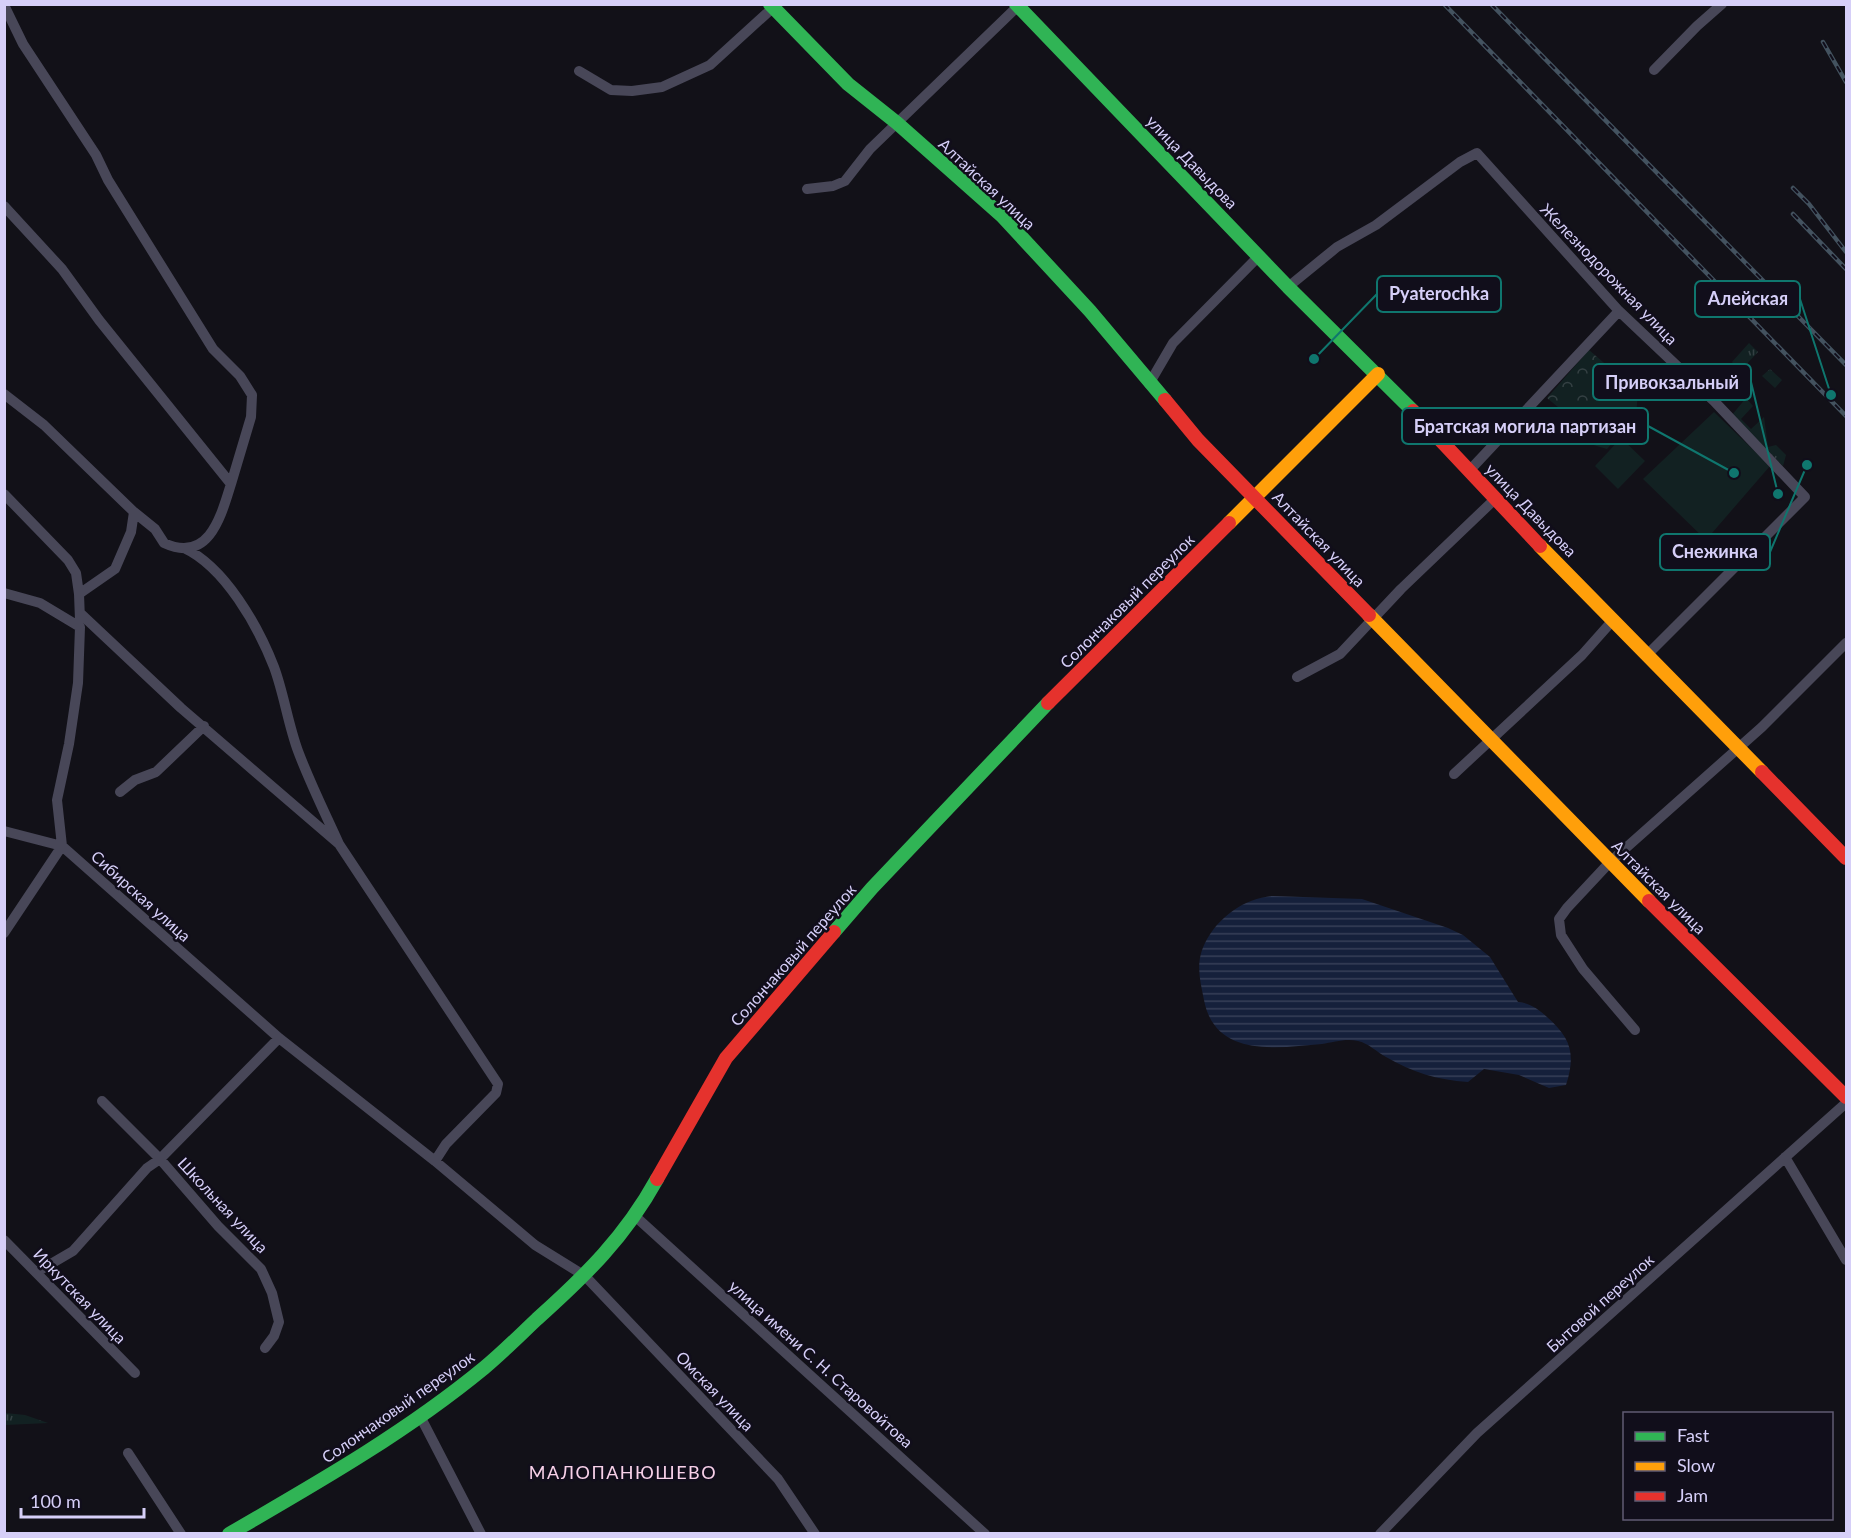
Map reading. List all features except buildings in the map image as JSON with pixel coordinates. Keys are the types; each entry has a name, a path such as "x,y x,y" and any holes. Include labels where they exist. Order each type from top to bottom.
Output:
{"street":[{"path":"1654,70 1722,4"},
{"path":"4,5 23,44 96,155 108,180 213,349 240,376 252,394 251,417 218,526 208,539 184,548"},
{"path":"807,189 833,186 845,181 870,149 1018,5"},
{"name":"улица Давыдова","path":"1018,5 1288,287 1378,374 1496,499 1846,858"},
{"path":"579,71 611,90 662,87 710,65 774,6"},
{"name":"Алтайская улица","path":"774,6 848,84 897,123 1002,216 1090,311 1198,440 1610,862 1846,1097"},
{"name":"Железнодорожная улица","path":"1288,287 1337,248 1376,225 1460,162 1477,153 1618,311 1714,401 1805,496 1648,654"},
{"path":"4,206 62,269 112,338 231,484"},
{"path":"1149,384 1173,343 1259,256"},
{"path":"1469,471 1618,311"},
{"name":"Солончаковый переулок","path":"229,1533 338,1471 420,1416 484,1368 585,1276 636,1217 726,1058 872,888 1048,703 1378,374"},
{"path":"4,394 45,425 134,512 155,529 164,543 199,555 225,581 260,637 274,669 298,752 339,844 498,1084 496,1093 446,1144 435,1161"},
{"path":"4,494 68,560 76,573 81,614 78,683 69,744 57,801 62,846 4,933"},
{"path":"1297,677 1340,654 1401,589 1496,499"},
{"path":"79,594 116,569 131,532 134,512"},
{"path":"4,593 40,603 80,627"},
{"path":"81,614 339,844"},
{"path":"1454,774 1582,655 1614,619"},
{"path":"1635,1030 1583,969 1561,935 1559,920 1566,908 1610,862 1738,748 1846,643"},
{"path":"120,792 135,780 156,772 204,726"},
{"path":"4,831 62,846"},
{"name":"Сибирская улица","path":"62,846 279,1038 435,1161 535,1245 585,1276"},
{"path":"37,1272 73,1251 147,1168 160,1159 279,1038"},
{"name":"Школьная улица","path":"102,1101 160,1159 218,1226 261,1269 272,1293 279,1322 266,1348"},
{"name":"Бытовой переулок","path":"1380,1533 1477,1434 1846,1103"},
{"path":"1785,1157 1846,1260"},
{"name":"улица имени С. Н. Старовойтова","path":"636,1217 985,1533"},
{"name":"Иркутская улица","path":"4,1240 135,1373"},
{"name":"Омская улица","path":"585,1276 778,1479 815,1533"},
{"path":"420,1416 481,1533"},
{"path":"128,1453 181,1533"}],"green space":[{"path":"1749,343 1758,352 1740,371 1732,362"},
{"path":"1589,350 1638,392 1636,415 1607,449 1585,442 1566,430 1556,417 1558,407 1547,398"},
{"path":"1770,369 1782,380 1775,388 1762,376"},
{"path":"1746,398 1753,406 1741,419 1751,429 1764,417 1768,447 1776,445 1786,455 1783,466 1732,415"},
{"path":"1714,412 1770,466 1706,540 1643,479"},
{"path":"1621,438 1645,461 1618,489 1595,466"},
{"path":"5,1413 25,1415 48,1423 5,1425"}],"water":[{"path":"1273,896 1362,899 1463,935 1490,957 1518,1002 1537,1009 1562,1032 1571,1055 1566,1085 1549,1088 1519,1075 1484,1069 1468,1082 1446,1079 1405,1067 1354,1040 1304,1046 1268,1047 1234,1040 1221,1032 1210,1019 1204,1000 1199,972 1202,950 1217,925 1233,910 1252,901"}],"railway":[{"path":"1444,4 1846,416"},
{"path":"1491,4 1846,365"},
{"path":"1823,42 1846,82"},
{"path":"1793,188 1809,204 1846,252"},
{"path":"1793,214 1846,269"}],"traffic: fast":[{"path":"770,4 848,84 897,123 1002,216 1090,311 1165,400"},
{"path":"1016,4 1288,287 1413,411"},
{"path":"834,932 872,888 1048,703"},
{"path":"229,1534 392,1436 484,1368 572,1287 603,1254 632,1219 657,1179"}],"traffic: slow":[{"path":"1229,523 1378,374"},
{"path":"1540,546 1762,772"},
{"path":"1369,615 1649,901"}],"traffic: jam":[{"path":"1165,400 1198,440 1369,615"},
{"path":"1413,411 1540,546"},
{"path":"1048,703 1229,523"},
{"path":"1762,772 1846,858"},
{"path":"1649,901 1846,1097"},
{"path":"657,1179 726,1058 834,932"}],"place":[{"name":"Pyaterochka","path":"1314,359"},
{"name":"Алейская","path":"1831,395"},
{"name":"Снежинка","path":"1807,465"},
{"name":"Братская могила партизан","path":"1734,473"},
{"name":"Привокзальный","path":"1778,494"}],"district":[{"name":"МАЛОПАНЮШЕВО","path":"623,1473"}]}
